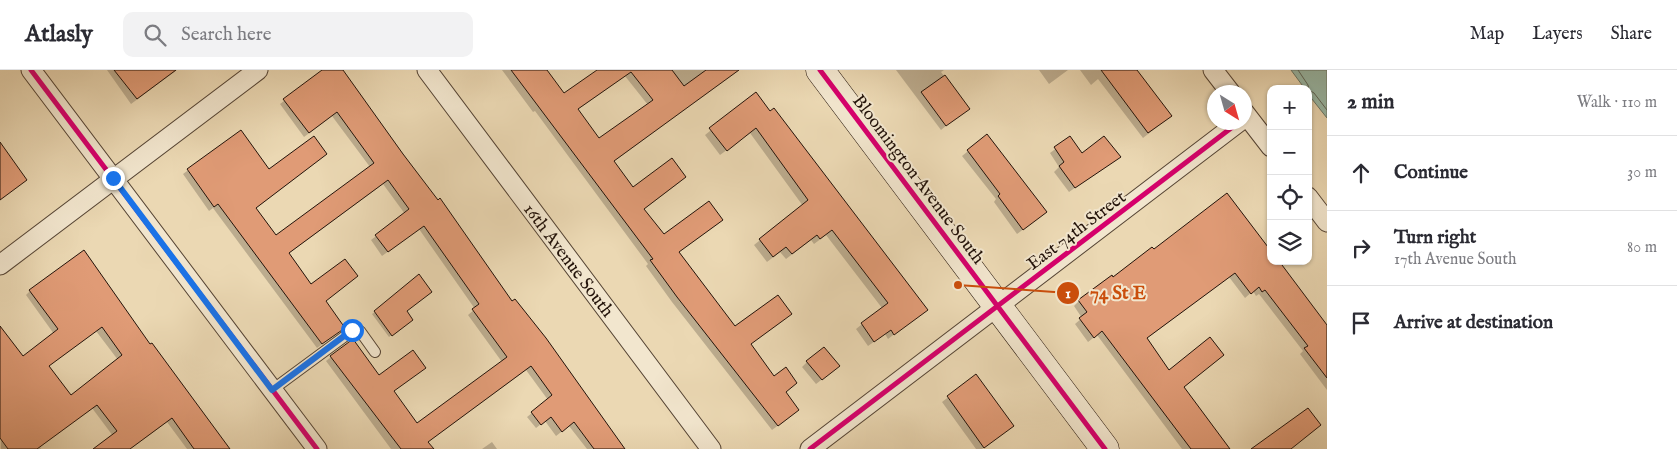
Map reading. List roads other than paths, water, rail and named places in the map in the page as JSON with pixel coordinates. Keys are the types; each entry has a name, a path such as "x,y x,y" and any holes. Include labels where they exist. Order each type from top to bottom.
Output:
{"street":[{"path":"32,70 317,449"},
{"path":"0,265 258,70"},
{"name":"16th Avenue South","path":"427,70 711,449"},
{"name":"Bloomington Avenue South","path":"820,70 1105,449"},
{"path":"1213,70 1225,85"},
{"path":"1252,126 1267,143"},
{"name":"East 74th Street","path":"810,449 1227,130"},
{"path":"1312,202 1327,222"}],"lane":[{"path":"272,390 352,330 360,331 375,352"}],"water":[{"path":"1291,70 1327,70 1327,118 1312,99 1312,85 1302,85"}],"place":[{"name":"74 St E","path":"958,285"}]}
